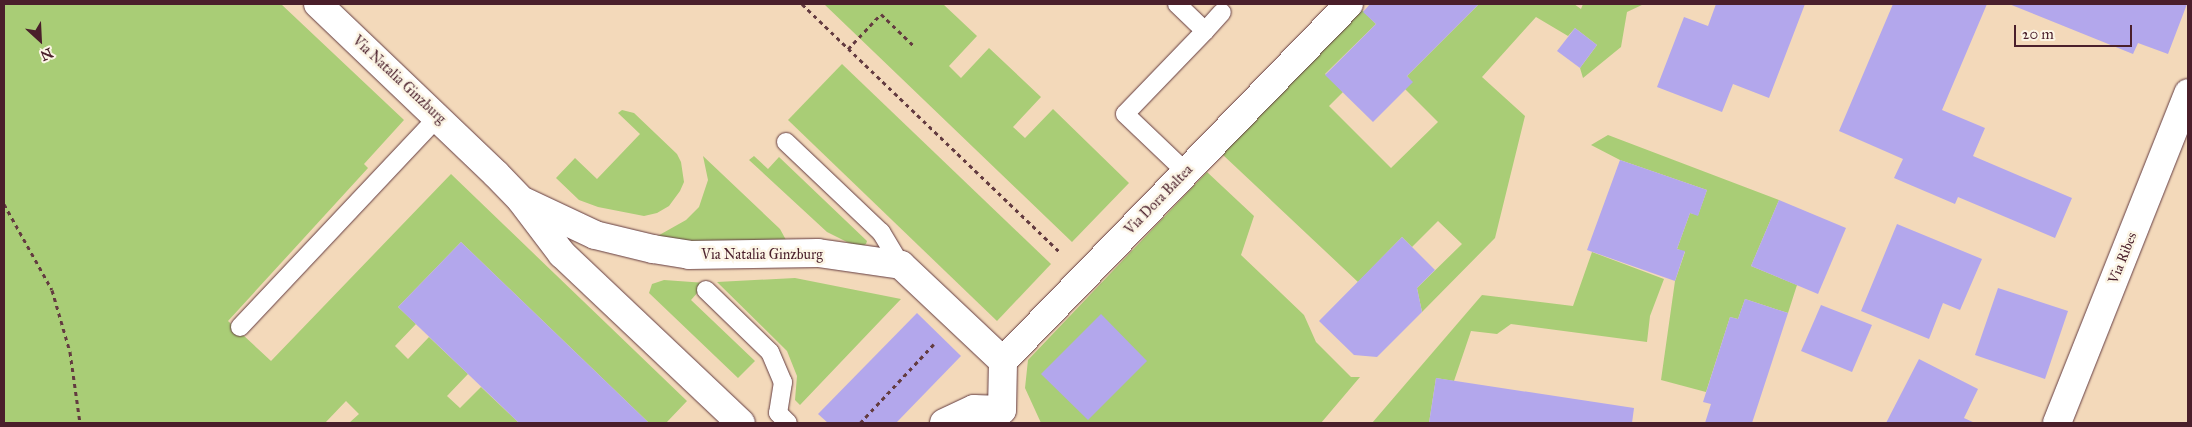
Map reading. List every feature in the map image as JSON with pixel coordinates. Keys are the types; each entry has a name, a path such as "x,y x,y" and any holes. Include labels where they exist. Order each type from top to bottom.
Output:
{"street":[{"name":"Via Natalia Ginzburg","path":"318,4 438,117 521,200 562,254 741,423"},
{"name":"Via Dora Baltea","path":"1004,362 1349,4"},
{"name":"Via Ribes","path":"2057,423 2188,92"},
{"name":"Via Natalia Ginzburg","path":"521,200 595,236 653,249 689,255 818,253 901,265"},
{"path":"901,265 1004,362 1007,417 974,409 944,423"}],"lane":[{"path":"1177,4 1205,31"},
{"path":"1186,172 1125,114 1222,12"},
{"path":"240,327 438,117"},
{"path":"786,142 881,232 901,265"},
{"path":"706,290 770,352 783,382 778,412 788,423"}],"path":[{"path":"802,4 1064,256 1058,262"},
{"path":"848,49 881,14 914,45"},
{"path":"4,204 52,290 70,352 80,423"},
{"path":"860,423 958,319"}],"green space":[{"path":"4,4 281,4 404,120 364,164 368,168 228,321 271,361 451,174 687,401 666,423 649,423 461,242 398,307 416,324 395,346 408,359 429,337 468,374 447,396 460,408 481,387 519,423 349,423 359,414 346,401 325,423 4,423"},
{"path":"824,4 943,4 977,36 949,66 961,78 989,48 1041,97 1013,127 1025,138 1053,109 1129,183 1072,242"},
{"path":"1479,4 1574,4 1581,9 1583,4 1644,4 1627,12 1621,47 1583,78 1580,68 1597,45 1575,28 1568,36 1536,17 1482,77 1525,116 1495,238 1422,312 1417,288 1462,244 1438,221 1412,247 1402,237 1358,282 1223,155 1231,136 1360,8 1376,24 1325,74 1343,92 1329,106 1391,168 1438,122 1405,89 1412,82 1407,76"},
{"path":"842,64 1051,264 997,321 788,120"},
{"path":"622,110 634,113 677,154 681,162 684,182 680,191 669,206 657,213 644,216 598,207 579,200 556,178 575,158 597,179 640,134 618,113"},
{"path":"1608,135 1779,200 1751,266 1797,285 1788,313 1745,299 1738,319 1730,317 1706,392 1661,380 1675,281 1685,252 1677,249 1690,213 1698,215 1707,190 1620,160 1591,145"},
{"path":"703,156 780,229 786,240 704,243 654,238 686,220 699,207 708,180"},
{"path":"754,156 768,169 779,157 867,241 866,244 859,248 827,232 749,160"},
{"path":"1207,172 1254,216 1241,255 1304,315 1316,342 1351,377 1360,377 1321,423 1041,423 1025,388 1028,360"},
{"path":"1592,252 1664,279 1650,316 1647,342 1511,324 1497,334 1471,331 1454,381 1436,378 1429,423 1372,423 1482,295 1573,306"},
{"path":"795,278 901,299 800,405 795,400 797,376 787,351 717,282"},
{"path":"664,280 706,283 691,300 755,361 738,378 649,293 652,284"}],"building":[{"path":"1370,4 1479,4 1407,76 1413,82 1373,122 1325,75 1376,24 1363,12"},
{"path":"1716,4 1805,4 1769,98 1733,84 1722,112 1657,87 1684,17 1708,26"},
{"path":"1893,4 1987,4 1942,110 1985,128 1973,156 2072,198 2055,238 1958,197 1955,204 1894,178 1903,159 1839,131"},
{"path":"2009,4 2187,4 2168,54 2138,43 2133,54"},
{"path":"1575,28 1597,45 1580,68 1557,51"},
{"path":"1620,160 1707,190 1698,216 1690,213 1677,249 1685,251 1675,281 1587,250"},
{"path":"1779,200 1846,228 1818,294 1751,266"},
{"path":"1897,224 1982,259 1960,310 1943,303 1929,339 1861,311"},
{"path":"1402,237 1435,270 1417,288 1422,312 1377,357 1354,355 1319,321"},
{"path":"461,242 649,423 519,423 398,307"},
{"path":"1998,288 2068,311 2045,379 1975,355"},
{"path":"1745,299 1788,313 1752,423 1705,423 1711,404 1703,402 1730,317 1738,319"},
{"path":"1821,305 1872,325 1852,372 1801,351"},
{"path":"917,313 961,356 896,423 828,423 818,414"},
{"path":"1101,314 1147,361 1088,420 1041,374"},
{"path":"1919,359 1978,389 1964,418 1975,423 1886,423"},
{"path":"1436,378 1634,408 1632,423 1429,423"}]}
